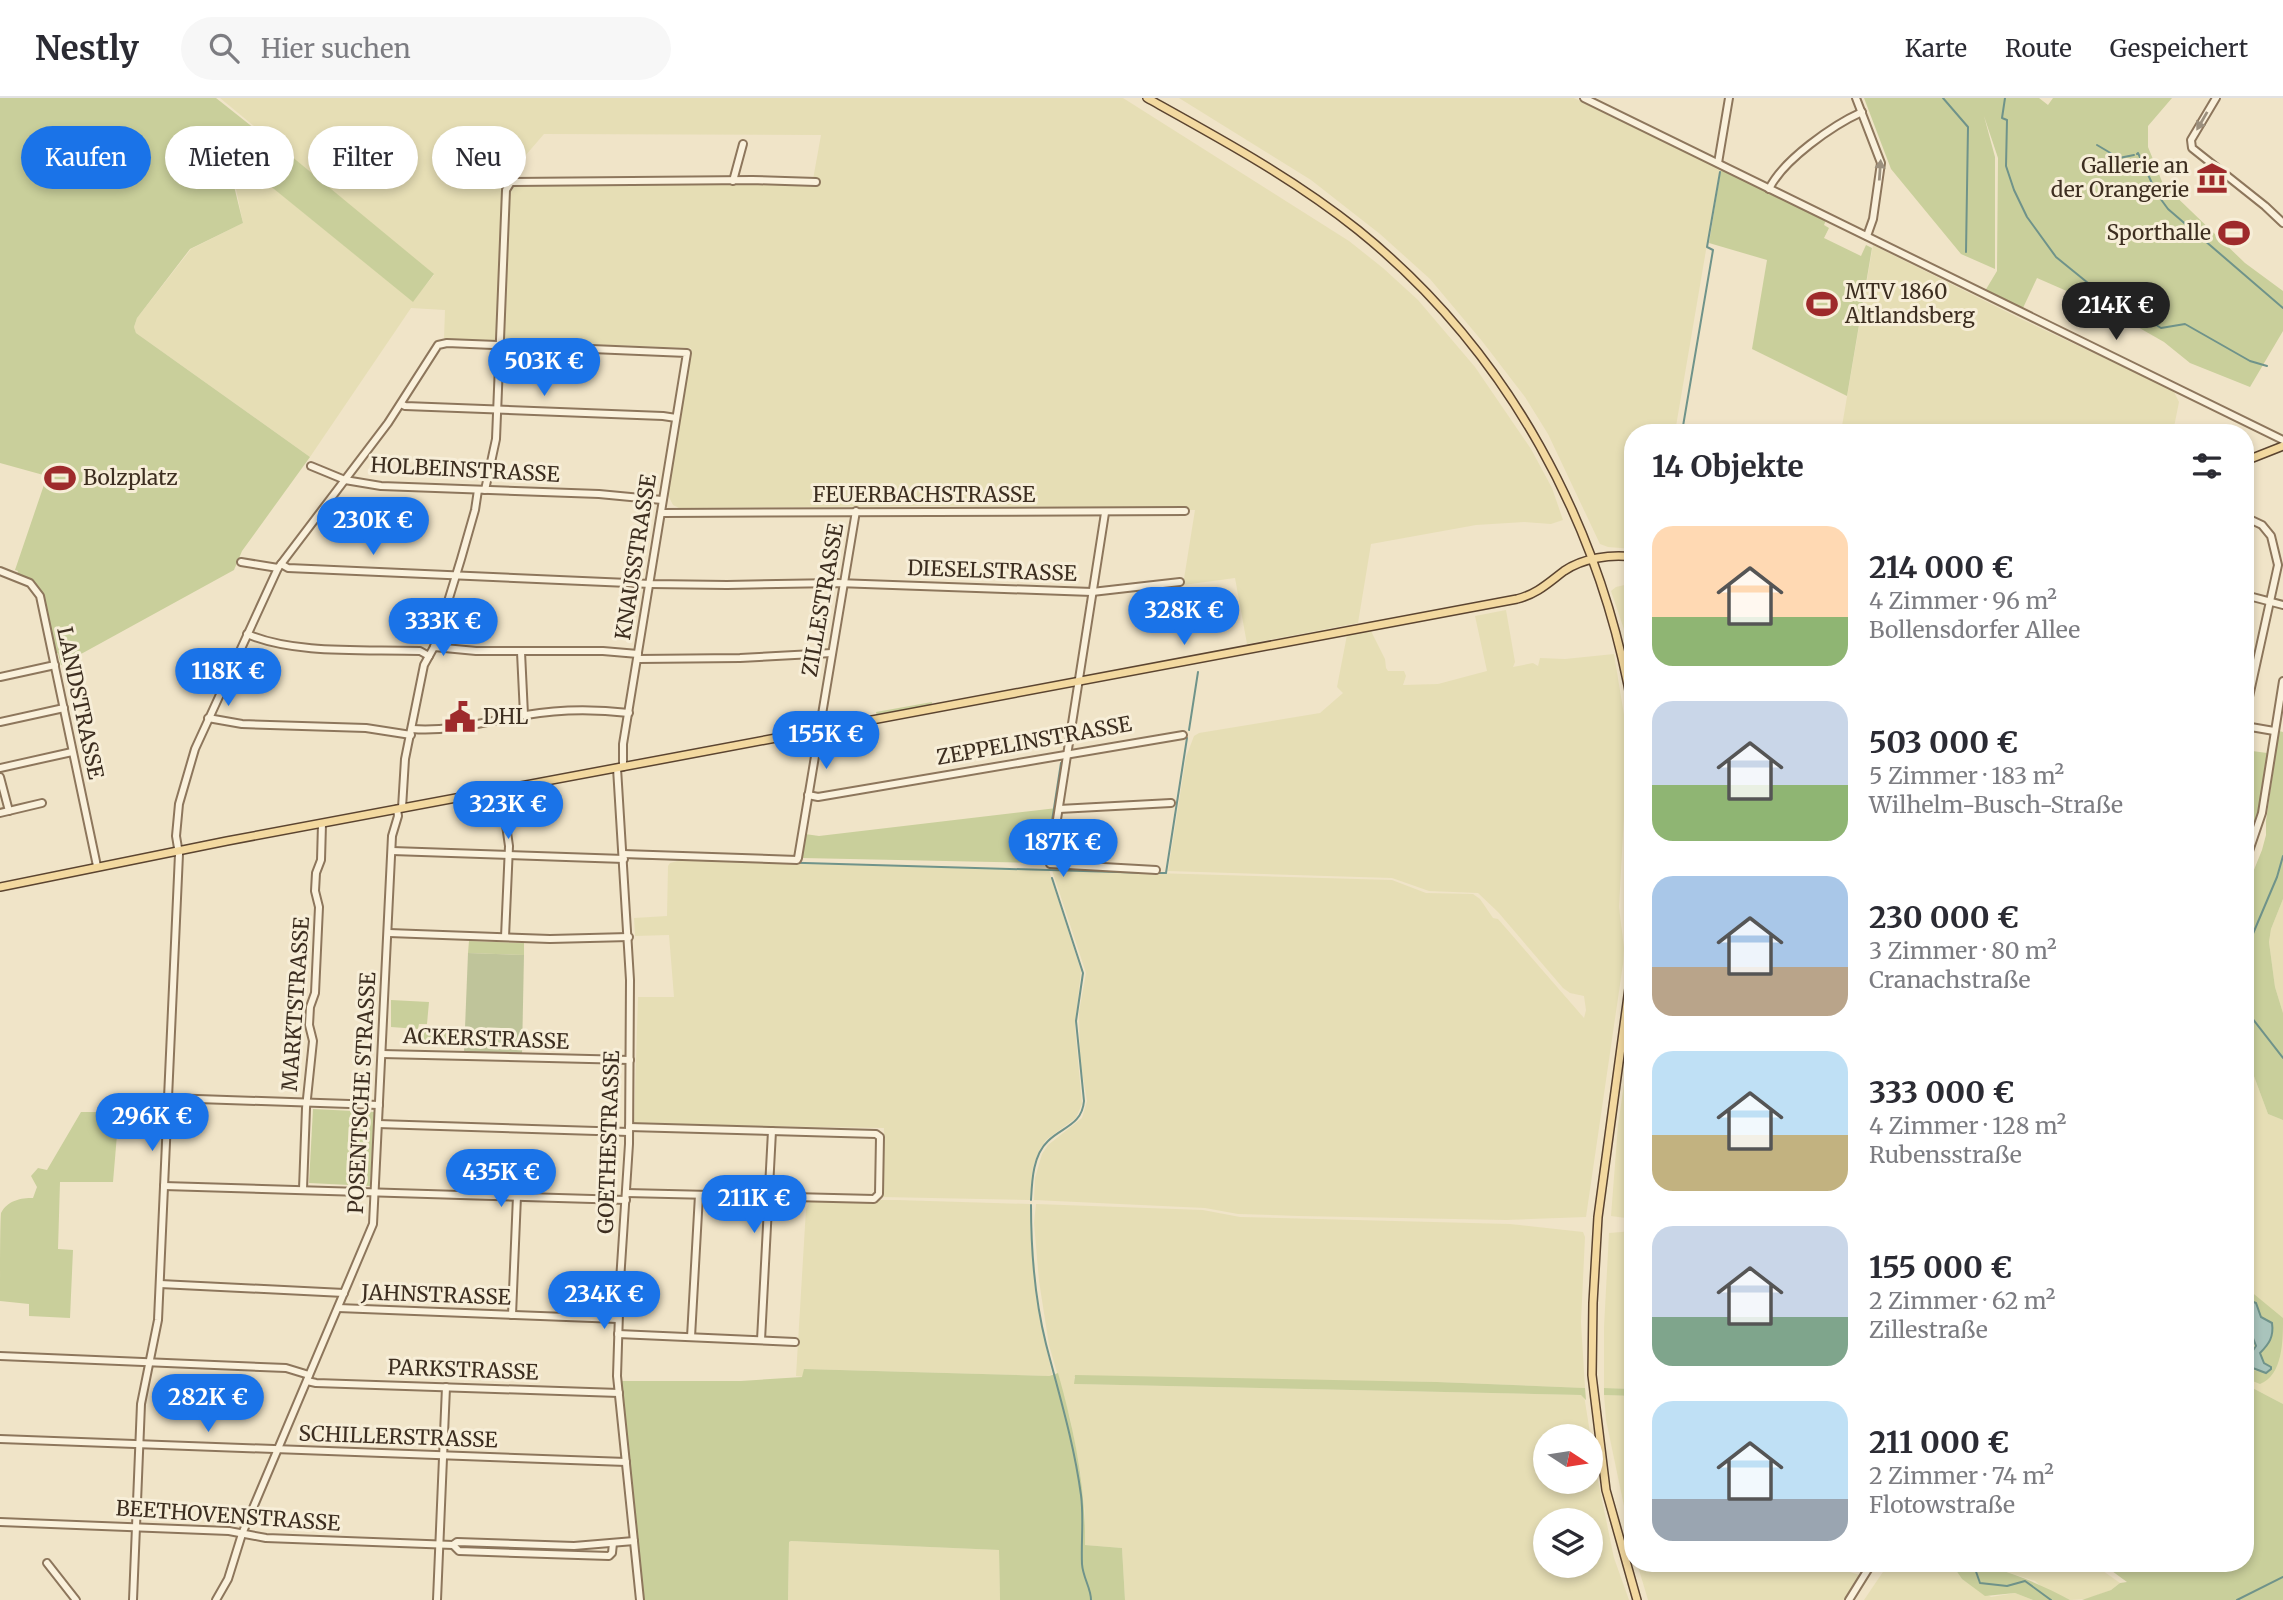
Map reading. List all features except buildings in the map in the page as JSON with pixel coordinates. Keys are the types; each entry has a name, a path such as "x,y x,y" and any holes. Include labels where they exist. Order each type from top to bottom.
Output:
{"main road":[{"path":"1147,98 1296,185 1357,230 1407,273 1448,317 1508,395 1548,458 1594,559 1624,662"},
{"path":"2254,457 2283,446"},
{"path":"0,887 179,850 1517,599 1537,592 1575,564 1624,556"},
{"path":"1624,1025 1598,1217 1592,1303 1592,1375 1606,1490 1624,1554"},
{"path":"1629,1572 1637,1600"}],"street":[{"path":"1718,163 1729,98"},
{"path":"1856,98 1881,163 1874,212 1867,236"},
{"path":"2216,98 2190,144 2280,221 2283,212"},
{"path":"1587,99 2250,424"},
{"path":"1769,189 1775,179 1811,144 1862,113"},
{"path":"743,144 733,181 816,182"},
{"name":"POSENTSCHE STRASSE","path":"216,1600 228,1579 242,1534 373,1224 392,851 424,665 434,647 495,446 506,190 512,182 733,181"},
{"path":"133,1600 141,1404 158,1320 179,850 176,836 181,796 195,749 208,718 279,566 401,404 438,345 447,343 500,346"},
{"name":"KNAUSSTRASSE","path":"500,346 687,353 620,767"},
{"path":"401,404 676,418"},
{"path":"2254,426 2283,440"},
{"name":"HOLBEINSTRASSE","path":"311,466 345,480 381,486 620,495 662,500"},
{"name":"ZILLESTRASSE","path":"624,857 797,860 856,511"},
{"name":"FEUERBACHSTRASSE","path":"662,513 1185,511"},
{"path":"1105,513 1050,864 1156,870"},
{"path":"2254,522 2265,528 2274,543 2278,565 2254,668"},
{"name":"DIESELSTRASSE","path":"241,562 288,568 650,584 844,583 1092,592 1180,582"},
{"name":"LANDSTRASSE","path":"0,571 25,580 37,590 97,866"},
{"path":"2254,597 2283,605"},
{"path":"247,634 292,647 420,651 429,656"},
{"path":"434,647 521,652 603,650 638,656 740,658 832,653"},
{"path":"521,652 524,715"},
{"path":"0,677 55,665"},
{"path":"2254,838 2260,822 2283,681"},
{"path":"0,722 64,708"},
{"path":"208,718 242,724 412,732 572,710 629,713"},
{"path":"2254,728 2274,731"},
{"name":"ZEPPELINSTRASSE","path":"808,795 818,796 1183,735"},
{"path":"0,768 72,752"},
{"name":"GOETHESTRASSE","path":"620,767 629,937 630,1060 626,1196 618,1319 619,1393 640,1600"},
{"path":"0,777 9,811"},
{"path":"501,790 508,855 505,937"},
{"path":"0,813 42,803"},
{"path":"1059,809 1171,803"},
{"name":"MARKTSTRASSE","path":"303,1189 313,1041 309,1025 310,1007 315,993 319,907 315,891 316,873 321,860 322,824"},
{"path":"392,851 624,857"},
{"path":"389,933 580,939 629,937"},
{"name":"ACKERSTRASSE","path":"382,1054 630,1060"},
{"path":"168,1098 379,1105"},
{"path":"164,1186 517,1196 877,1198 879,1135 379,1124"},
{"path":"761,1340 772,1131"},
{"path":"691,1337 699,1195"},
{"path":"512,1315 517,1196"},
{"path":"160,1283 344,1293"},
{"name":"JAHNSTRASSE","path":"338,1308 618,1319"},
{"path":"618,1334 795,1342"},
{"name":"PARKSTRASSE","path":"0,1356 286,1368 316,1383 619,1393"},
{"path":"437,1600 446,1387"},
{"name":"SCHILLERSTRASSE","path":"0,1439 626,1462"},
{"name":"BEETHOVENSTRASSE","path":"0,1522 229,1531 266,1538 453,1545 457,1542 574,1546 634,1541"},
{"name":"BEETHOVENSTRASSE","path":"453,1545 458,1551 609,1556 613,1543"},
{"path":"47,1563 76,1600"},
{"path":"1849,1600 1866,1572"}],"shaded area":[{"path":"220,98 1123,98 1349,241 1418,300 1475,367 1531,449 1552,488 1563,520 1551,524 1524,522 1476,525 1371,544 1358,623 1247,644 1235,578 1183,585 1195,510 927,506 679,508 673,505 667,493 691,348 444,339 445,310 411,308 310,457 136,333 134,327 137,318 191,249 243,223 236,189 274,189 413,301 434,275 330,189 418,189 418,126 308,126 308,171 294,159 294,126 254,126","holes":["432,126 526,126 526,155 544,134 821,135 812,185 526,185 526,189 432,189"]},
{"path":"1179,98 1574,98 1720,168 1676,424 1624,424 1624,548 1600,544 1548,434 1525,397 1430,279 1380,234 1311,180"},
{"path":"1873,245 2021,319 2173,390 2179,402 2175,424 1842,424"},
{"path":"1624,585 1624,629 1611,591"},
{"path":"1506,610 1515,662 1513,667 1533,663 1538,666 1540,658 1565,659 1614,654 1624,715 1624,816 1619,907 1624,948 1586,1217 1506,1220 1299,1216 1238,1214 1205,1208 1034,1200 1035,1178 1042,1154 1048,1145 1082,1118 1087,1101 1080,1060 1079,1012 1086,973 1052,870 1392,880 1426,893 1473,894 1584,1018 1584,996 1570,993 1563,988 1498,912 1478,893 1429,891 1392,878 1168,871 1186,757 1194,736 1320,713 1343,693 1337,687 1347,635 1371,631 1388,671 1404,671 1406,676 1403,685 1438,684 1487,671 1475,616"},
{"path":"681,860 1049,870 1081,971 1075,1027 1082,1104 1076,1118 1046,1140 1039,1151 1033,1167 1030,1200 882,1197 884,1128 634,1124 638,997 674,997 669,935 635,936 634,918 667,916 668,866"},
{"path":"2283,899 2283,1013 2275,987 2269,942 2271,929"},
{"path":"2254,1076 2268,1114 2283,1120 2283,1404 2254,1389"},
{"path":"1624,1084 1624,1218 1611,1216"},
{"path":"814,1200 1030,1204 1037,1300 1052,1374 805,1369 804,1377 796,1376 806,1209"},
{"path":"1036,1204 1203,1210 1240,1217 1510,1224 1583,1232 1585,1237 1581,1322 1585,1388 1437,1382 1074,1377 1075,1384 1584,1395 1589,1424 1533,1424 1533,1494 1601,1494 1614,1558 1629,1600 1125,1600 1122,1548 1085,1545 1080,1470 1070,1418 1049,1345 1039,1281 1034,1223"},
{"path":"1624,1232 1624,1389 1604,1388 1609,1233"},
{"path":"1604,1395 1624,1396 1624,1506 1606,1420"},
{"path":"791,1541 999,1550 1000,1600 788,1600"},
{"path":"1640,1572 1850,1572 1860,1575 1845,1600 1648,1600"},
{"path":"1883,1572 1957,1572 1962,1579 1991,1597 2015,1593 2033,1600 1864,1600"},
{"path":"2006,1572 2105,1572 2120,1583 2111,1590 2087,1599 2070,1600 2044,1589 2035,1581"}],"green space":[{"path":"0,98 216,98 251,126 165,126 165,189 235,189 243,223 190,249 137,318 134,327 136,333 310,457 242,551 234,570 61,665 58,653 55,654 39,589 17,575 18,571 15,570 47,476 0,463"},
{"path":"1864,98 2039,98 2048,105 2053,98 2172,98 2148,126 2148,147 2163,184 2245,263 2283,291 2283,331 2250,387 2190,363 2164,342 2101,306 2037,278 2023,308 1985,291 1997,271 1998,158 1984,116 1995,157 1995,269 1961,254 1891,169"},
{"path":"294,158 308,170 308,189 331,189 434,274 413,302 274,189 294,189"},
{"path":"1721,169 1826,220 1824,225 1829,228 1824,238 1861,256 1866,245 1872,248 1847,396 1752,349 1767,260 1709,243"},
{"path":"932,702 931,707 877,717 876,712"},
{"path":"2279,731 2283,732 2283,899 2271,929 2269,942 2275,987 2283,1013 2283,1120 2268,1114 2254,1076 2254,870 2266,835"},
{"path":"2254,751 2267,753 2254,824"},
{"path":"1057,808 1045,863 802,858 805,834 819,836"},
{"path":"469,941 524,943 524,955 468,953"},
{"path":"468,953 524,955 522,1054 464,1053"},
{"path":"391,1000 429,1002 427,1024 419,1024 418,1029 391,1027"},
{"path":"417,1031 447,1032 446,1046 417,1045"},
{"path":"313,1109 374,1112 370,1186 309,1183"},
{"path":"81,1112 102,1112 118,1123 113,1182 60,1182 58,1249 73,1250 70,1318 29,1316 29,1304 0,1301 1,1213 19,1199 33,1198 37,1187 31,1176 38,1168 47,1170"},
{"path":"2254,1294 2283,1318 2282,1346 2277,1365 2268,1379 2260,1384 2254,1382 2254,1370 2266,1373 2268,1366 2260,1353 2273,1331 2272,1323 2261,1317 2254,1306"},
{"path":"804,1369 1049,1376 1058,1373 1078,1458 1085,1545 1122,1548 1125,1600 1000,1600 999,1550 791,1541 788,1600 644,1600 621,1381 741,1381 802,1377"},
{"path":"1075,1375 1437,1382 1585,1388 1586,1400 1581,1395 1074,1384"},
{"path":"1604,1388 1624,1389 1624,1396 1604,1395"},
{"path":"2254,1389 2283,1404 2283,1600 2082,1600 2127,1582 2113,1572 2254,1572"},
{"path":"1957,1572 2006,1572 2070,1600 2033,1600 2015,1593 1985,1596 1962,1579"}],"water":[{"path":"2254,1302 2261,1317 2272,1323 2270,1340 2260,1353 2264,1363 2271,1367 2266,1373 2254,1368"}],"waterway":[{"path":"1943,98 1968,127 1966,252"},
{"path":"2005,98 2002,118 2007,120 2006,166 2027,217 2056,257 2088,283 2161,328 2185,324 2250,361 2267,366"},
{"path":"2097,145 2119,158 2134,155"},
{"path":"2137,154 2157,194 2168,209 2283,308"},
{"path":"1683,424 1713,250 1707,247 1720,172"},
{"path":"1189,730 1198,672"},
{"path":"1157,873 1166,873 1187,738"},
{"path":"1046,860 1061,763"},
{"path":"2254,931 2283,856"},
{"path":"631,858 1151,873"},
{"path":"1031,1200 1034,1168 1039,1153 1053,1136 1075,1121 1084,1101 1076,1021 1083,973 1052,878"},
{"path":"2254,1021 2283,1058"},
{"path":"1031,1205 1036,1293 1078,1476 1082,1512 1082,1564 1091,1600"},
{"path":"1976,1572 1980,1583 2007,1586 2025,1581 2051,1600"},
{"path":"2237,1600 2283,1577"}],"place":[{"name":"Gallerie an der Orangerie","path":"2212,178"},
{"name":"Sporthalle","path":"2234,233"},
{"name":"MTV 1860 Altlandsberg","path":"1822,304"},
{"name":"Bolzplatz","path":"60,478"},
{"name":"DHL","path":"460,717"}]}
